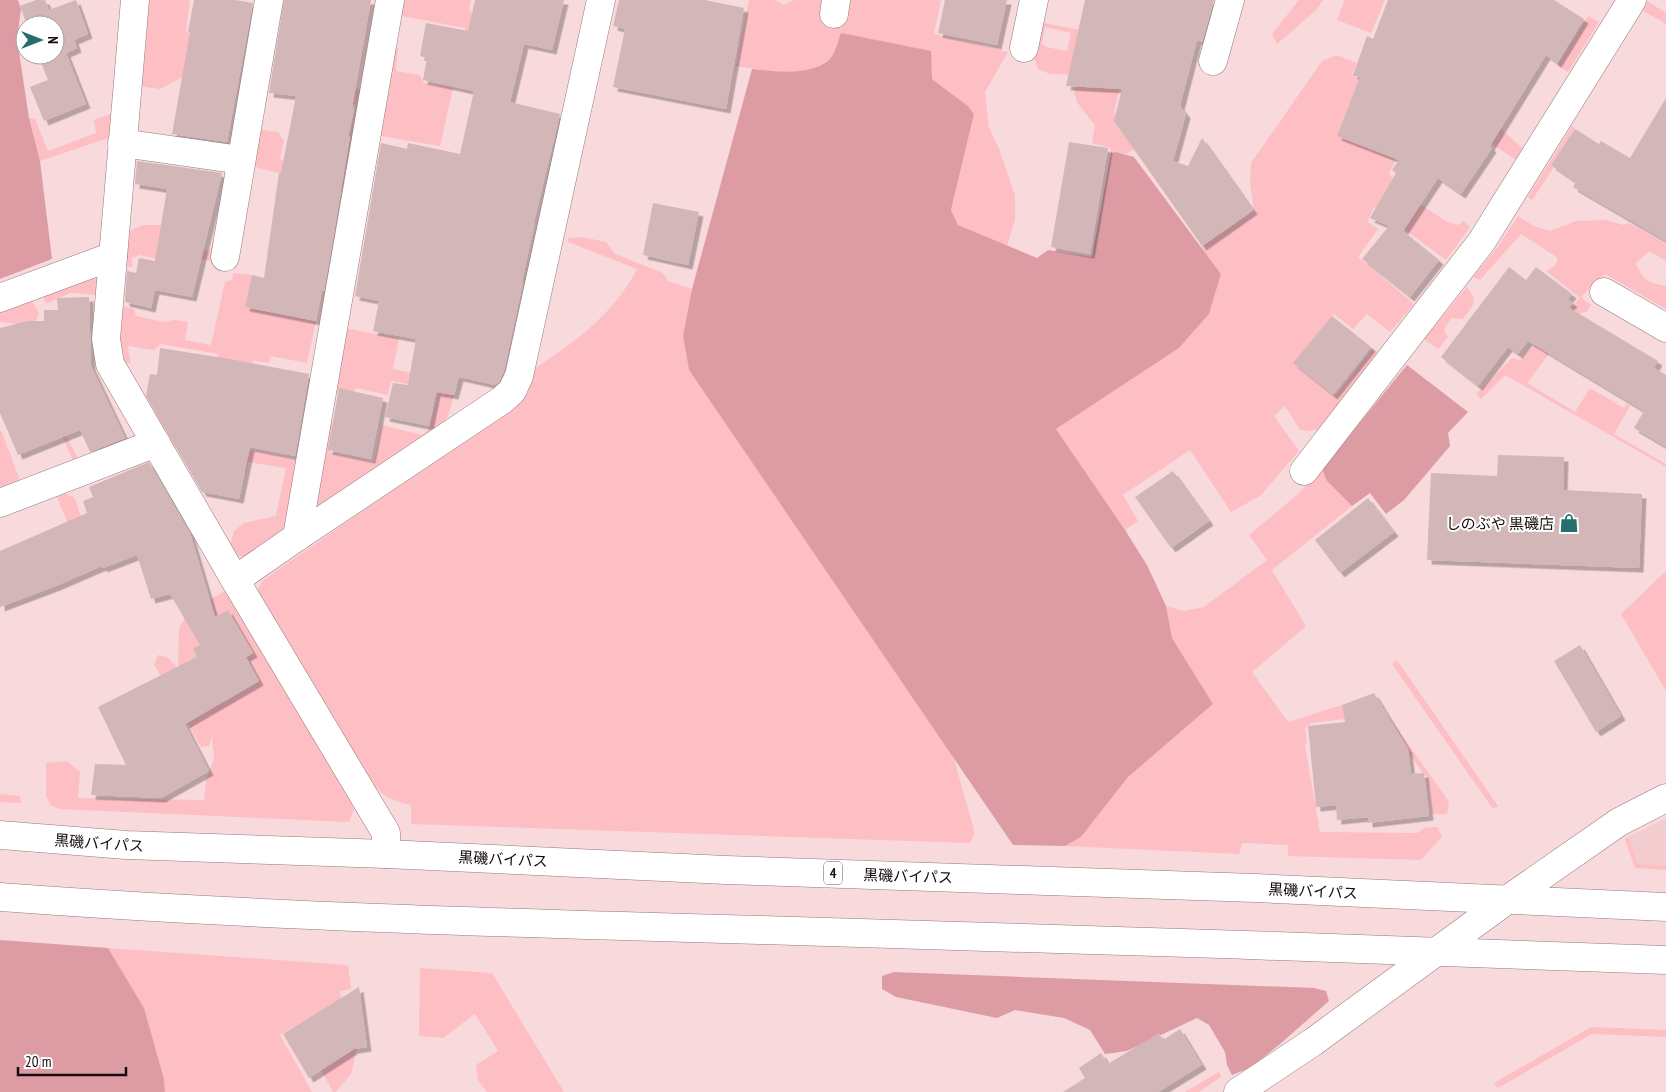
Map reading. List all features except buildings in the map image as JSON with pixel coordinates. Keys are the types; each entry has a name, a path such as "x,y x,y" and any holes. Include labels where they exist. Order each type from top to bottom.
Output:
{"main road":[{"path":"134,0 106,339 110,364 235,580 386,833 386,854"},
{"path":"225,257 268,0"},
{"path":"297,537 390,0"},
{"path":"235,580 502,400 512,391 519,376 601,0"},
{"path":"1024,48 1034,0"},
{"path":"1213,61 1230,0"},
{"path":"1304,471 1482,241 1632,0"},
{"path":"122,143 241,160"},
{"path":"0,298 113,256"},
{"path":"1604,292 1666,328"},
{"path":"0,503 156,443"},
{"path":"1238,1092 1313,1042 1507,900 1619,822 1666,798"},
{"name":"黒磯バイパス","path":"0,835 126,845 386,854 726,870 1265,888 1666,907"},
{"path":"0,897 123,907 506,923 1438,951 1666,960"}],"shaded area":[{"path":"0,0 18,0 21,9 20,15 15,15 15,65 21,65 29,118 40,161 52,259 0,279"},
{"path":"149,0 190,0 186,30 192,36 244,45 238,82 188,74 160,89 138,86"},
{"path":"400,0 471,0 469,11 475,14 460,54 465,28 397,15"},
{"path":"749,0 775,0 785,5 793,0 825,0 821,19 843,24 848,0 941,0 934,34 1008,52 985,92 989,128 999,149 1015,195 1015,220 1007,246 958,225 951,210 974,114 968,106 932,79 831,58 814,68 797,71 776,71 736,66"},
{"path":"1299,0 1323,0 1316,10 1277,44 1272,34"},
{"path":"1345,0 1385,0 1371,33 1337,20"},
{"path":"1455,0 1501,0 1491,16 1498,22 1494,32 1531,55 1528,63 1467,24 1448,55 1454,59 1431,96 1455,114 1460,105 1501,129 1522,148 1516,160 1431,104 1404,146 1402,145 1389,174 1400,183 1404,194 1446,221 1458,225 1464,221 1470,227 1446,260 1374,207 1367,222 1378,229 1358,257 1414,304 1390,332 1367,314 1353,329 1334,314 1294,363 1333,395 1337,394 1373,348 1378,354 1320,429 1300,430 1285,406 1274,416 1299,451 1260,496 1231,512 1190,450 1123,495 1138,521 1125,530 1056,429 1179,348 1209,314 1221,274 1201,247 1254,211 1250,182 1251,163 1322,61 1336,55 1357,63 1352,74 1360,77 1338,136 1390,156 1436,36 1428,32 1430,26 1443,31"},
{"path":"1647,1 1666,13 1666,24 1642,10"},
{"path":"1588,16 1599,22 1568,72 1557,66"},
{"path":"1039,22 1130,40 1114,113 1167,126 1178,123 1126,154 1111,153 1110,148 1092,143 1095,125 1075,97 1074,91 1077,75 1050,74 1038,69 1034,51","holes":["1045,27 1071,33 1067,51 1046,47 1042,44"]},
{"path":"841,33 931,51 932,79 968,106 974,114 951,210 958,225 1037,258 1048,250 1092,257 1111,153 1116,152 1134,157 1221,274 1209,314 1179,348 1056,429 1147,565 1166,606 1172,638 1213,704 1128,777 1081,837 1065,846 1013,845 689,370 683,336 692,289 752,69 792,72 803,71 822,65 832,57"},
{"path":"391,47 398,48 396,71 420,75 424,83 453,88 440,146 376,135"},
{"path":"351,88 364,89 345,191 283,181 284,174 250,166 258,129 278,132 284,141 280,158 287,165 343,171 356,105 350,103"},
{"path":"113,113 111,137 40,161 29,118 35,119 48,151 96,133 94,120"},
{"path":"1572,126 1575,129 1551,165 1554,167 1532,200 1528,197"},
{"path":"1518,216 1534,226 1550,231 1576,221 1605,220 1624,225 1628,223 1666,244 1666,261 1649,251 1636,263 1647,280 1666,286 1666,309 1605,274 1581,297 1591,305 1587,311 1572,317 1548,355 1527,383 1575,412 1590,388 1624,408 1627,404 1630,406 1614,434 1666,464 1666,467 1505,375 1481,399 1476,394 1512,358 1520,360 1580,298 1546,271 1555,266 1558,258 1521,234 1480,280 1473,277 1497,248"},
{"path":"143,225 166,226 162,243 210,251 215,236 219,236 213,261 199,259 179,264 140,255 132,258 132,267 119,265 123,234"},
{"path":"582,237 606,242 615,254 663,273 668,281 692,289 683,336 689,370 953,756 973,826 974,834 970,843 411,824 411,805 397,801 382,793 369,778 258,598 258,590 262,581 518,403 528,393 534,369 578,338 617,300 637,269 568,242 568,238"},
{"path":"233,273 252,275 245,307 316,321 307,363 271,356 268,363 253,360 241,411 238,447 300,460 287,525 250,556 238,556 229,549 234,531 244,523 276,516 286,468 248,462 246,473 222,467 179,432 175,454 154,412 171,415 206,426 218,354 160,344 154,350 128,346 131,362 126,364 119,349 119,305 134,309 136,316 163,322 175,320 188,322 185,340 211,345 225,282 232,280"},
{"path":"87,276 98,280 97,295 70,293 46,304 42,293"},
{"path":"1467,287 1474,298 1473,305 1463,319 1451,318 1444,330 1448,337 1438,349 1424,339"},
{"path":"30,297 39,314 33,326 0,322 0,307"},
{"path":"343,328 399,338 393,369 437,378 442,376 459,380 457,386 444,383 442,393 454,395 446,422 311,512 326,422 334,424 329,450 332,453 374,462 382,425 422,435 429,429 438,394 435,389 391,381 388,395 357,388 351,394 331,391"},
{"path":"1407,365 1468,412 1448,433 1450,446 1404,500 1386,514 1370,493 1352,506 1327,481 1322,469"},
{"path":"49,405 78,458 73,461"},
{"path":"0,431 21,483 0,491"},
{"path":"1322,469 1327,481 1352,506 1272,570 1306,626 1252,672 1288,722 1342,705 1345,719 1311,723 1305,729 1307,742 1305,746 1320,832 1417,833 1424,828 1437,827 1442,837 1421,860 1288,856 1288,845 1242,843 1239,854 1065,846 1081,837 1128,777 1213,704 1172,638 1166,606 1184,611 1204,607 1267,560 1249,535 1298,494"},
{"path":"65,494 74,497 85,527 84,562 57,497"},
{"path":"1666,571 1666,691 1621,614"},
{"path":"225,591 346,791 354,809 349,822 59,809 51,805 46,796 46,763 67,761 80,772 78,798 204,800 206,781 214,758 212,736 209,746 201,747 154,664 158,655 167,657 178,668 179,629 187,613","holes":["228,610 253,653 246,657 259,681 223,702 193,650 200,645 192,631"]},
{"path":"1397,660 1498,806 1493,809 1392,664"},
{"path":"1387,714 1449,802 1447,814 1432,814 1427,778 1381,715"},
{"path":"0,794 20,796 21,803 0,802"},
{"path":"1666,818 1666,866 1638,865 1628,837"},
{"path":"1628,837 1638,864 1666,866 1666,870 1635,868 1625,839"},
{"path":"0,940 108,948 144,1008 164,1079 165,1092 0,1092"},
{"path":"108,948 348,965 351,989 340,991 349,1049 357,1048 351,1074 336,1092 333,1092 321,1070 304,1021 280,1035 312,1092 165,1092 164,1079 144,1008"},
{"path":"420,968 492,973 564,1092 487,1092 478,1080 476,1065 498,1051 475,1014 443,1038 419,1036"},
{"path":"894,972 1314,988 1326,991 1329,1001 1250,1068 1232,1075 1227,1065 1225,1052 1209,1025 1197,1018 1127,1051 1105,1054 1090,1030 1064,1018 1015,1010 997,1018 896,997 882,989 882,976"},
{"path":"1591,1027 1666,1030 1666,1037 1592,1034 1498,1088 1494,1083"},
{"path":"1219,1072 1221,1077 1199,1092 1185,1092"}],"place":[{"name":"しのぶや 黒磯店","path":"1569,523"}]}
